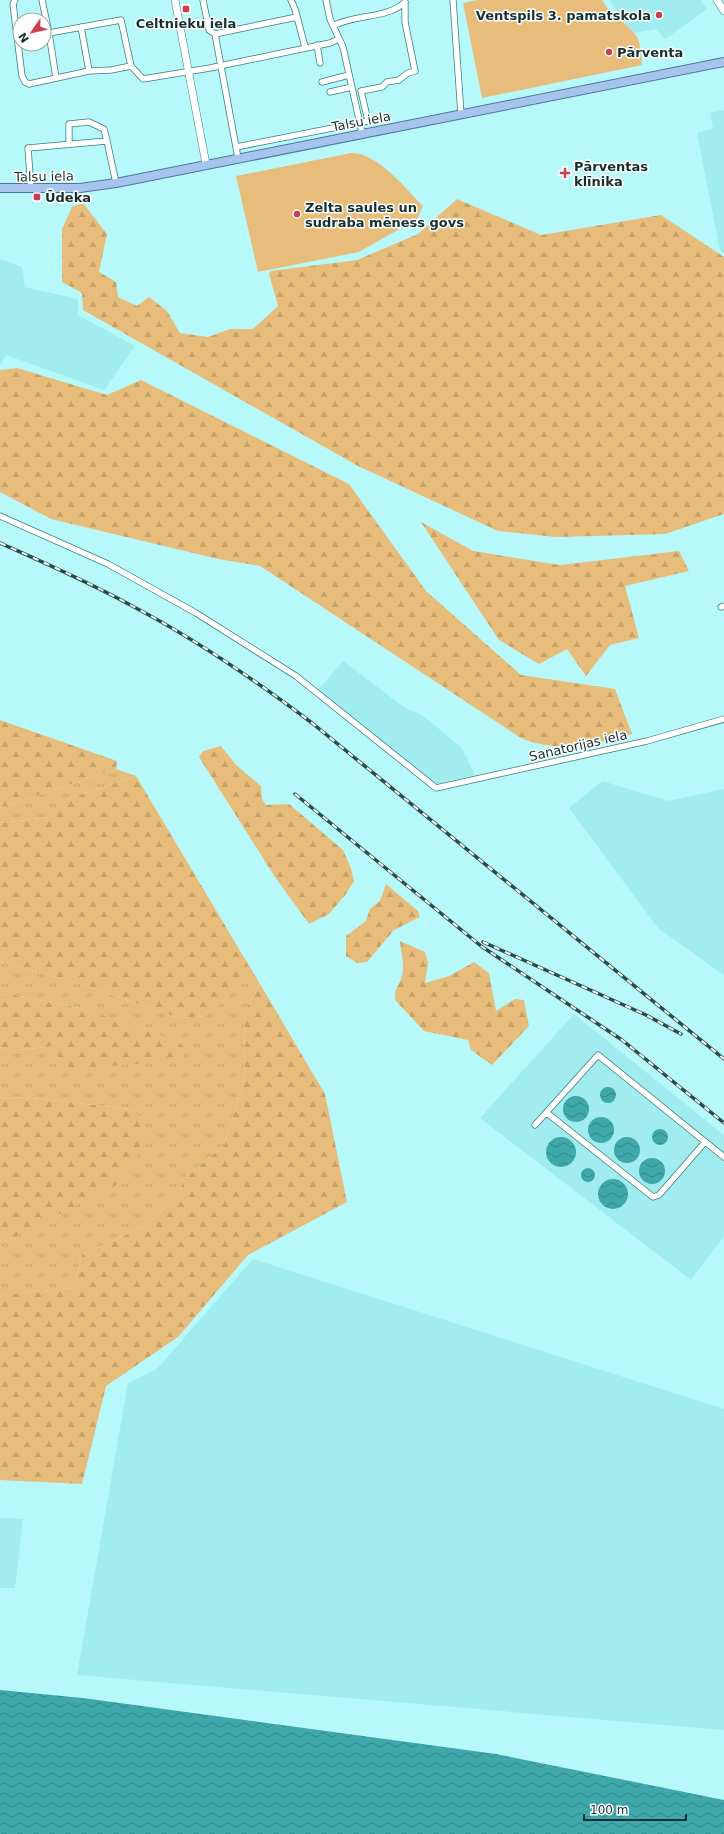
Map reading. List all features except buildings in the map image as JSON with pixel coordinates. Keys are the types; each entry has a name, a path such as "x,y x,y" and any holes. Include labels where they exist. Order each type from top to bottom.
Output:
{"main road":[{"name":"Talsu iela","path":"0,188 80,188 116,182 724,62"}],"street":[{"path":"15,0 13,4 22,76 25,82 29,84 89,71 111,70 131,66"},
{"path":"42,0 45,12"},
{"path":"176,0 206,164"},
{"path":"203,0 209,30 215,34 238,158"},
{"path":"291,0 296,9 304,47"},
{"path":"326,0 333,26 343,47 362,133"},
{"path":"455,0 461,114"},
{"path":"716,0 724,11"},
{"path":"333,26 343,20 397,9 406,2"},
{"path":"330,92 352,90 361,91 382,87 386,82 399,80 408,73 415,71 405,22 406,2"},
{"path":"215,34 297,17"},
{"path":"52,33 121,20 131,66 143,78 221,65 304,47 330,43 339,39"},
{"path":"81,28 89,71"},
{"path":"317,45 320,63"},
{"path":"52,52 56,78"},
{"path":"322,82 349,75"},
{"path":"236,147 368,121 361,91"},
{"path":"70,144 69,124 88,122 104,129 116,182"},
{"path":"32,189 28,148 106,142"},
{"name":"Sanatorijas iela","path":"0,516 108,564 196,613 296,676 436,788 647,741 724,720"},
{"path":"535,1125 598,1055 724,1157"},
{"path":"547,1113 652,1197 660,1195 705,1142"}],"shaded area":[{"name":"Ventspils 3. pamatskola","path":"610,0 701,0 707,9 665,39 656,29 634,33 622,21"},
{"path":"722,110 724,111 724,253 720,251 697,133 713,128 710,113"},
{"path":"0,259 22,267 25,287 78,299 78,315 135,346 104,390 6,355 0,365"},
{"path":"343,661 405,708 422,715 461,747 475,775 435,784 431,783 318,690"},
{"path":"602,781 668,801 724,789 724,975 658,928 569,808"},
{"path":"574,1014 724,1135 724,1236 691,1280 480,1118"},
{"path":"253,1259 724,1409 724,1730 77,1675 128,1383 157,1369"},
{"path":"0,1518 23,1519 15,1588 0,1588"}],"green space":[{"path":"477,0 602,0 610,11 629,27 637,37 642,65 482,98 463,3"},
{"path":"351,153 361,154 371,158 400,181 423,206 417,219 359,252 258,272 236,176"},
{"path":"457,199 541,235 661,215 724,257 724,514 665,534 556,537 498,531 358,466 83,310 82,293 62,282 62,229 72,207 83,203 107,234 99,272 116,282 118,297 137,306 149,297 167,311 180,333 208,337 230,329 253,329 278,306 269,274 271,271 357,260 418,234"},
{"path":"17,368 107,395 141,380 349,484 426,591 521,675 615,689 632,734 576,746 549,746 521,738 260,566 218,559 51,519 0,492 0,370"},
{"path":"421,522 473,551 560,565 679,551 689,571 625,586 639,638 610,645 586,676 567,649 539,664 499,640"},
{"path":"0,720 117,761 116,769 0,808"},
{"path":"221,746 236,765 261,786 262,799 266,805 289,804 343,850 351,868 354,881 346,894 329,914 309,924 275,877 199,757 203,751"},
{"path":"116,769 136,776 70,798 49,817 0,823 0,808"},
{"path":"136,776 248,964 225,999 204,1016 179,1018 86,986 0,961 0,823 49,817 70,798"},
{"path":"386,884 418,911 420,917 394,930 367,962 357,963 346,956 346,936 366,921 370,909 380,901"},
{"path":"400,941 425,952 428,963 425,983 449,976 474,962 489,973 496,1011 515,999 524,1000 529,1026 492,1065 471,1050 468,1040 424,1031 395,1000 396,989 403,972"},
{"path":"0,961 86,986 179,1018 204,1016 225,999 248,964 260,984 244,1013 245,1076 224,1146 182,1180 181,1194 143,1227 82,1255 73,1288 0,1295 0,1242 12,1238 143,1119 129,1109 23,1097 0,1099 0,1047 8,1051 56,1046 62,1070 84,1009 9,994 0,996"},
{"path":"260,984 325,1094 347,1202 248,1255 178,1337 106,1386 82,1484 0,1480 0,1295 73,1288 82,1255 143,1227 181,1194 182,1180 224,1146 245,1076 244,1013"},
{"path":"9,994 84,1009 177,1041 186,1049 183,1060 62,1070 55,1046 8,1051 0,1047 0,996"},
{"path":"23,1097 129,1109 143,1119 146,1144 116,1185 12,1238 0,1242 0,1099"}],"water":[{"path":"608,1087 614,1089 616,1095 614,1101 608,1103 602,1101 600,1095 602,1089"},
{"path":"576,1096 586,1099 589,1109 586,1119 576,1122 566,1119 563,1109 566,1099"},
{"path":"601,1117 611,1120 614,1130 611,1140 601,1143 591,1140 588,1130 591,1120"},
{"path":"660,1129 666,1131 668,1137 666,1143 660,1145 654,1143 652,1137 654,1131"},
{"path":"561,1137 572,1141 576,1152 572,1163 561,1167 550,1163 546,1152 550,1141"},
{"path":"627,1137 637,1140 640,1150 637,1160 627,1163 617,1160 614,1150 617,1140"},
{"path":"652,1158 662,1161 665,1171 662,1181 652,1184 642,1181 639,1171 642,1161"},
{"path":"588,1168 593,1170 595,1175 593,1180 588,1182 583,1180 581,1175 583,1170"},
{"path":"613,1179 624,1183 628,1194 624,1205 613,1209 602,1205 598,1194 602,1183"},
{"path":"0,1690 83,1698 496,1754 724,1800 724,1834 0,1834"}],"railway":[{"path":"0,543 85,581 118,598 203,647 269,691 312,723 724,1059"},
{"path":"295,794 481,946 622,1040 724,1123"},
{"path":"483,942 646,1015 681,1034"}],"place":[{"name":"Celtnieku iela","path":"186,9"},
{"name":"Ventspils 3. pamatskola","path":"659,15"},
{"name":"Pārventa","path":"609,52"},
{"name":"Pārventas klīnika","path":"565,173"},
{"name":"Ūdeka","path":"37,197"},
{"name":"Zelta saules un sudraba mēness govs","path":"297,214"}]}
